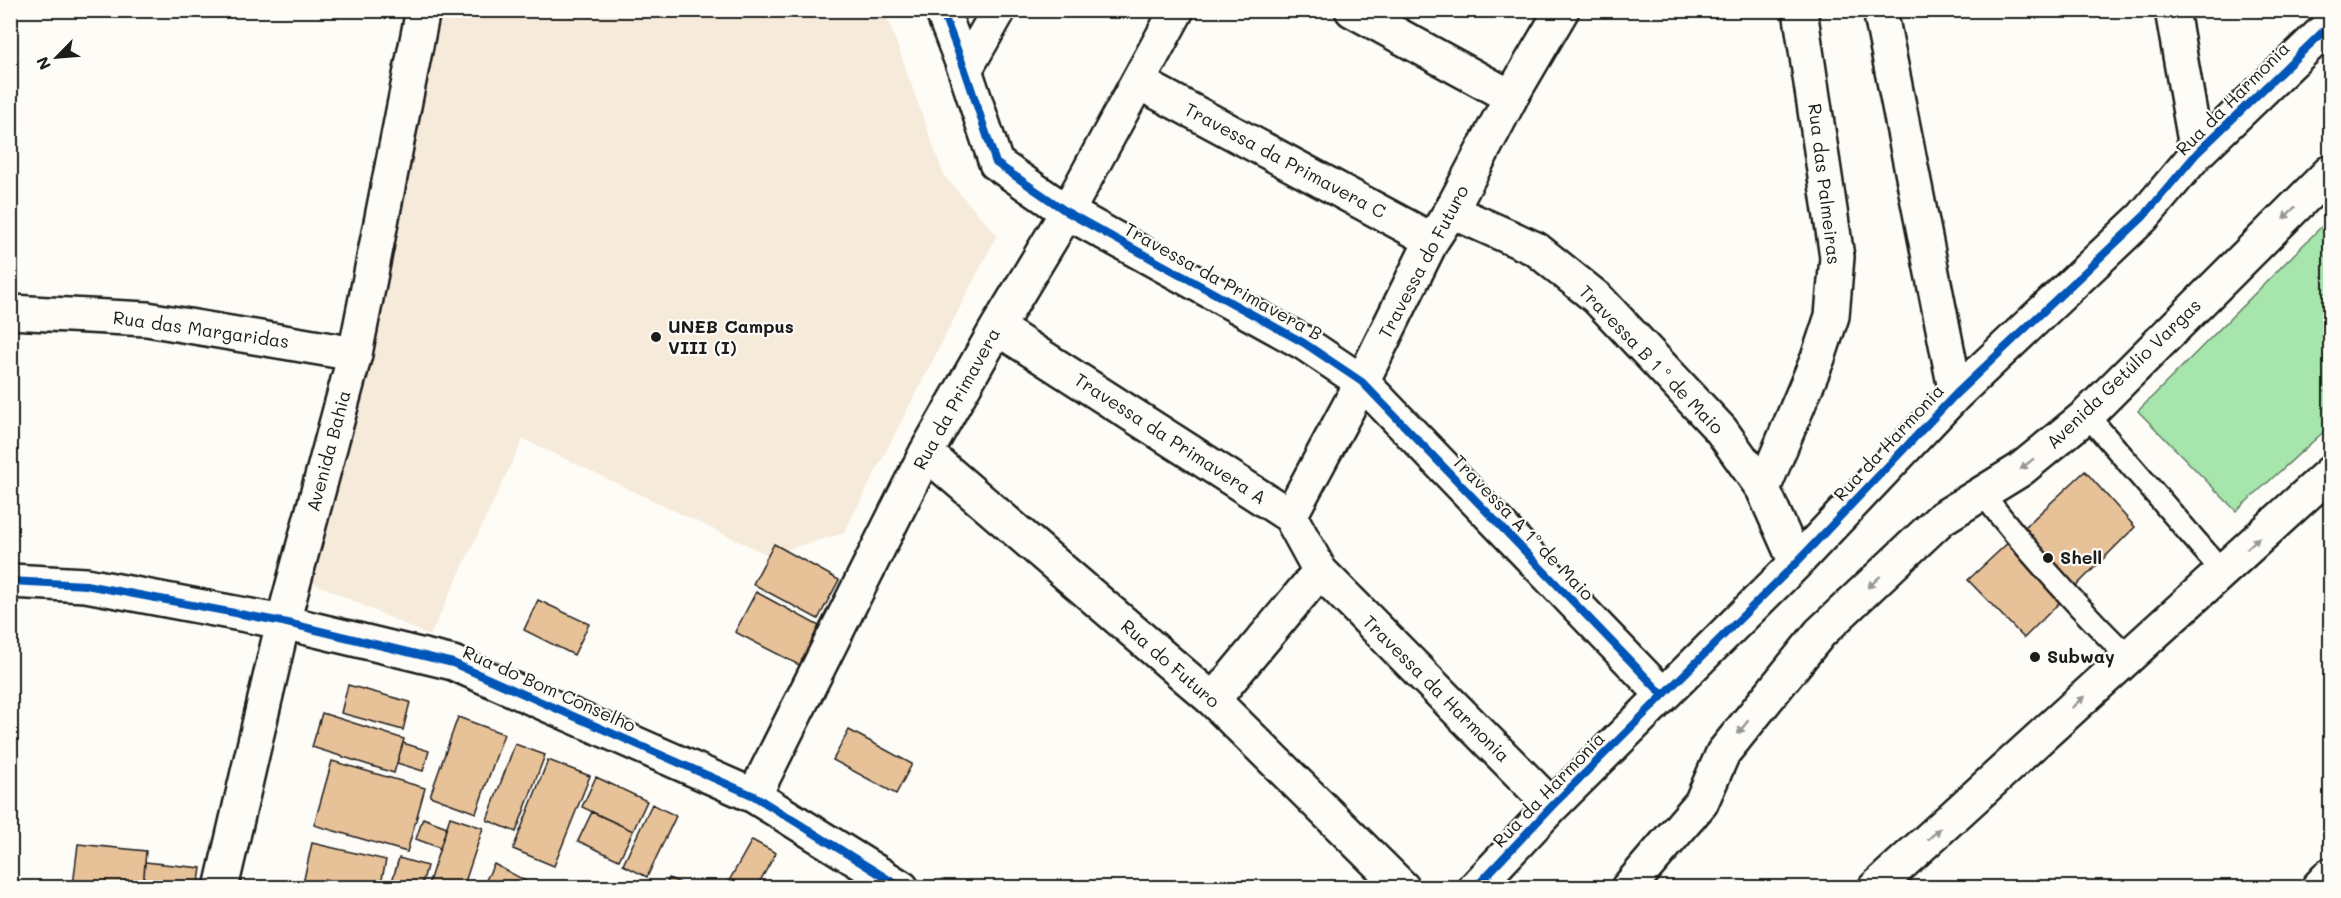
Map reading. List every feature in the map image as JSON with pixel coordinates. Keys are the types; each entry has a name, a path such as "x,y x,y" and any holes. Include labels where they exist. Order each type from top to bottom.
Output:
{"street":[{"name":"Avenida Bahia","path":"221,888 283,622 355,354 423,10"},
{"name":"Travessa da Primavera B","path":"942,10 996,163 1067,212 1304,343 1362,382"},
{"path":"965,70 999,10"},
{"name":"Rua da Primavera","path":"754,796 926,453 997,328 1067,212 1177,10"},
{"path":"1352,10 1511,97"},
{"name":"Travessa do Futuro","path":"1290,516 1362,382 1432,240 1451,211 1511,97 1562,10"},
{"name":"Rua das Palmeiras","path":"1763,489 1818,358 1832,316 1837,257 1800,10"},
{"path":"1880,10 1956,394"},
{"path":"2172,10 2197,153"},
{"name":"Rua da Harmonia","path":"1475,888 1552,806 1796,563 1956,394 2143,217 2197,153 2331,25"},
{"name":"Travessa da Primavera C","path":"1138,82 1432,240"},
{"name":"Avenida Getúlio Vargas","path":"1628,888 1701,802 1723,753 1820,633 1942,518 2020,470 2086,415 2331,172"},
{"name":"Travessa B 1 º de Maio","path":"1451,211 1536,249 1597,298 1721,430 1763,489 1796,563"},
{"name":"Rua das Margaridas","path":"10,312 147,319 355,354"},
{"name":"Travessa da Primavera A","path":"997,328 1290,516 1320,571"},
{"name":"Travessa A 1º de Maio","path":"1362,382 1663,695"},
{"name":"Rua do Futuro","path":"926,453 1213,700 1403,888"},
{"path":"1892,881 2128,657 2331,473"},
{"path":"1213,700 1320,571"},
{"name":"Travessa da Harmonia","path":"1320,571 1552,806"},
{"name":"Rua do Bom Conselho","path":"10,580 86,585 283,622 453,663 754,796 902,888"},
{"path":"2318,888 2331,875"}],"lane":[{"path":"2086,415 2222,571"},
{"path":"1982,493 2067,595 2128,657"}],"shaded area":[{"name":"UNEB Campus VIII (I)","path":"440,11 885,11 944,176 997,235 844,533 768,555 523,439 430,636 312,582"}],"green space":[{"path":"2330,218 2330,426 2236,511 2138,411"}],"building":[{"name":"Shell","path":"2085,471 2135,527 2024,638 1968,580"},
{"path":"774,544 839,580 818,619 753,584"},
{"path":"756,592 821,627 801,666 735,632"},
{"path":"538,600 589,624 574,655 524,630"},
{"path":"348,685 410,702 403,730 341,713"},
{"path":"322,713 404,739 394,773 312,747"},
{"path":"458,717 504,734 476,813 430,796"},
{"path":"849,730 912,764 896,794 833,760"},
{"path":"403,743 429,751 423,771 397,763"},
{"path":"515,744 545,755 516,832 487,820"},
{"path":"548,760 590,776 554,866 513,849"},
{"path":"332,761 425,788 407,852 314,825"},
{"path":"596,777 647,801 633,831 582,807"},
{"path":"652,804 676,816 647,877 623,865"},
{"path":"592,812 633,831 619,860 578,841"},
{"path":"450,817 483,828 463,888 427,888"},
{"path":"423,818 447,827 440,848 416,839"},
{"path":"752,840 776,853 756,888 725,888"},
{"path":"312,843 386,860 380,888 302,888"},
{"path":"78,844 146,851 143,888 73,886"},
{"path":"399,858 427,866 421,888 390,888"},
{"path":"145,862 201,868 198,888 143,888"},
{"path":"494,864 539,888 482,888"},
{"path":"669,878 691,888 665,888"},
{"path":"789,880 801,888 784,888"}],"cycle path":[{"path":"942,10 996,163 1067,212 1304,343 1362,382 1663,695"},
{"path":"1475,888 1552,806 1796,563 1956,394 2143,217 2197,153 2330,25"},
{"path":"10,581 86,585 283,622 453,663 754,796 902,888"}],"place":[{"name":"UNEB Campus VIII (I)","path":"656,337"},
{"name":"Shell","path":"2048,558"},
{"name":"Subway","path":"2035,657"}]}
